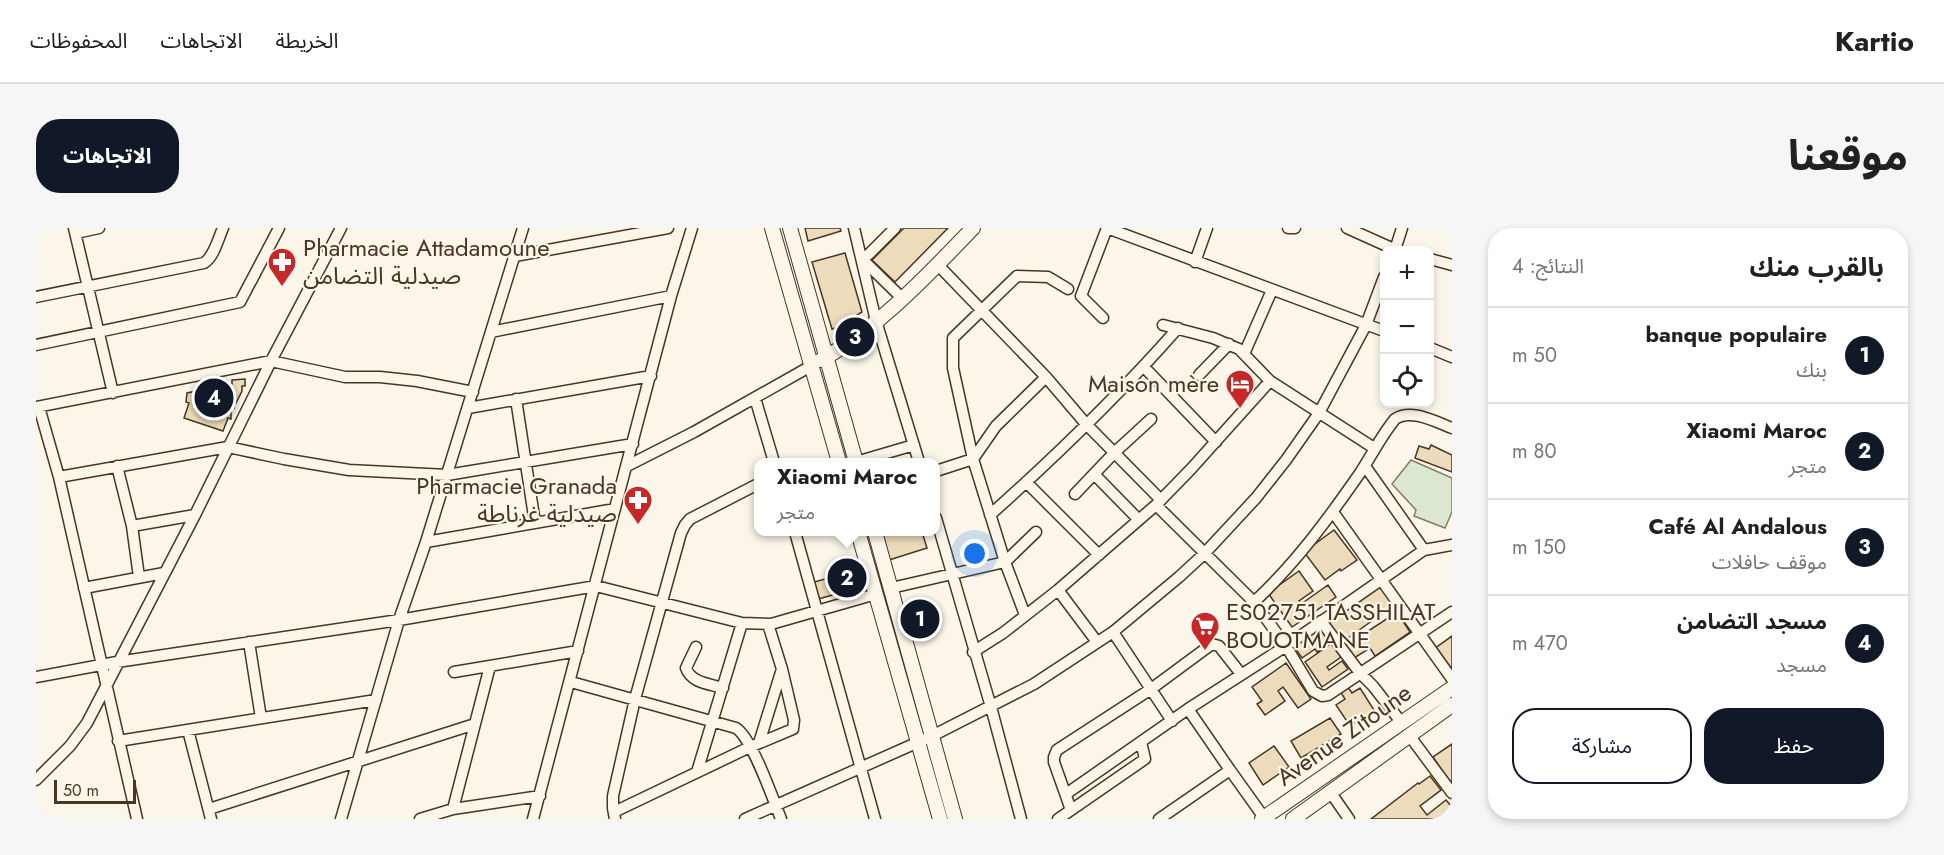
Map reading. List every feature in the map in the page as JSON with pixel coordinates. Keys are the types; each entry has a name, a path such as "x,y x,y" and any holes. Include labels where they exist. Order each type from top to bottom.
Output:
{"main road":[{"path":"772,228 838,458"},
{"path":"790,228 855,458"},
{"path":"811,366 876,321 938,265 973,228"},
{"path":"859,536 940,819"},
{"path":"876,536 955,819"},
{"name":"Avenue Zitoune","path":"1264,819 1452,688"},
{"name":"Avenue Zitoune","path":"1293,819 1452,705"}],"street":[{"path":"99,228 75,230 113,393"},
{"path":"36,296 204,263 212,255 224,228"},
{"path":"36,345 240,302 279,228"},
{"path":"36,780 81,732 195,515 271,361 341,228"},
{"path":"341,819 399,620 426,542 523,228"},
{"path":"515,256 634,231 668,228"},
{"path":"533,819 691,228"},
{"path":"854,228 876,321 918,458"},
{"path":"861,258 868,255 894,228"},
{"path":"1103,318 1081,296 1107,228 1380,330"},
{"path":"1195,262 1207,228"},
{"path":"1288,228 1295,228"},
{"path":"1347,228 1386,246"},
{"path":"1396,246 1402,228"},
{"path":"861,258 902,298"},
{"path":"1434,260 1452,265"},
{"path":"938,265 1046,377 1204,554 1254,602 1286,646 1313,691 1322,696 1328,695 1452,612"},
{"path":"1025,615 1005,562 973,459 953,368 953,338 1017,276 1048,277 1068,289"},
{"path":"745,819 932,736 991,707 1034,684 1113,632 1204,554 1286,460 1319,413 1366,325 1380,288"},
{"path":"1244,354 1272,290"},
{"path":"491,332 671,296"},
{"path":"1163,325 1229,344 1244,354 1270,381 1374,448"},
{"path":"990,515 1144,367 1179,328"},
{"path":"1199,375 1229,344"},
{"path":"1434,350 1452,357"},
{"path":"137,819 58,477 38,407 271,361 345,377 380,377 417,381 473,392"},
{"path":"627,466 694,432 811,366"},
{"path":"1144,367 1216,442"},
{"path":"468,408 651,376"},
{"path":"940,470 973,459 996,426 1046,377"},
{"path":"973,652 1003,633 1058,590 1139,520 1216,442 1270,381"},
{"path":"755,398 773,458"},
{"path":"516,399 535,523"},
{"path":"1254,602 1291,565 1334,512 1389,425 1400,416 1416,416 1451,426"},
{"path":"1075,494 1151,419"},
{"path":"58,477 228,447 349,470 447,475 633,444"},
{"path":"870,458 914,445"},
{"path":"1365,465 1424,550"},
{"path":"117,466 132,526 139,577"},
{"path":"1094,474 1139,520"},
{"path":"1026,482 1099,555"},
{"path":"754,487 698,515 685,525 635,699 613,796 614,816 697,772 794,729 782,669 768,624"},
{"path":"426,542 615,509"},
{"path":"1334,512 1452,679"},
{"path":"132,526 195,515"},
{"path":"940,532 1021,819"},
{"path":"891,588 1005,562 1036,532"},
{"path":"796,536 875,819"},
{"path":"1066,794 1424,550 1452,545"},
{"path":"84,588 164,573"},
{"path":"36,678 117,662 399,620 596,586 742,623 768,624 876,594"},
{"path":"1058,590 1097,642"},
{"path":"1321,621 1401,722"},
{"path":"697,772 742,623"},
{"path":"1113,632 1172,721"},
{"path":"249,642 261,718"},
{"path":"1071,810 1054,762 1055,753 1151,689 1212,644 1219,646 1241,674"},
{"path":"696,647 687,669 688,675 695,680 723,688"},
{"path":"454,672 578,651"},
{"path":"453,809 490,666"},
{"path":"755,745 782,669"},
{"path":"571,682 741,731 755,745 781,819"},
{"path":"118,741 376,700"},
{"path":"1188,709 1264,819"},
{"path":"188,730 210,814 358,761 475,724"},
{"path":"1409,735 1452,794"},
{"path":"1058,819 1145,759 1141,742"},
{"path":"1158,819 1230,770"},
{"path":"1331,793 1349,819"},
{"path":"420,819 453,809 540,796"},
{"path":"36,814 37,819"}],"green space":[{"path":"1411,460 1452,478 1452,512 1445,528 1414,516 1416,510 1392,484"}],"building":[{"path":"805,228 840,228 841,231 808,241"},
{"path":"904,228 948,228 895,282 872,260"},
{"path":"845,253 862,312 832,329 812,262"},
{"path":"245,379 245,386 242,386 234,408 231,408 231,419 228,418 223,431 184,418 189,403 186,402 187,393 232,384 232,380"},
{"path":"1431,445 1452,455 1452,472 1415,458 1419,446 1429,449"},
{"path":"1334,530 1357,560 1325,580 1304,552"},
{"path":"882,536 923,536 927,548 889,560"},
{"path":"1299,571 1313,591 1299,601 1301,604 1328,585 1336,597 1292,627 1268,593"},
{"path":"851,572 855,589 818,599 814,582"},
{"path":"1378,584 1394,605 1341,643 1326,621"},
{"path":"1397,612 1410,632 1375,656 1370,648 1354,658 1344,647"},
{"path":"1319,626 1331,642 1317,652 1315,649 1302,658 1292,644"},
{"path":"1452,636 1452,667 1448,669 1434,649"},
{"path":"1332,643 1341,657 1327,667 1329,670 1342,661 1348,669 1322,687 1305,662"},
{"path":"1286,663 1311,699 1298,708 1283,687 1278,691 1285,701 1265,715 1257,704 1262,701 1252,687"},
{"path":"1347,686 1352,693 1360,688 1374,710 1350,726 1336,705 1345,699 1340,691"},
{"path":"1330,718 1341,734 1301,758 1291,741"},
{"path":"1452,744 1452,785 1433,757"},
{"path":"1274,746 1289,767 1263,785 1249,763"},
{"path":"1430,776 1441,790 1420,806 1427,815 1446,800 1452,807 1452,819 1371,819 1418,783"}],"place":[{"name":"Pharmacie Attadamoune صيدلية التضامن","path":"282,288"},
{"name":"Café Al Andalous","path":"855,337"},
{"name":"مسجد التضامن","path":"214,398"},
{"name":"Maison mère","path":"1240,410"},
{"name":"Pharmacie Granada صيدلية غرناطة","path":"638,526"},
{"name":"Xiaomi Maroc","path":"847,578"},
{"name":"banque populaire","path":"920,619"},
{"name":"ES02751 TASSHILAT BOUOTMANE","path":"1205,652"}]}
